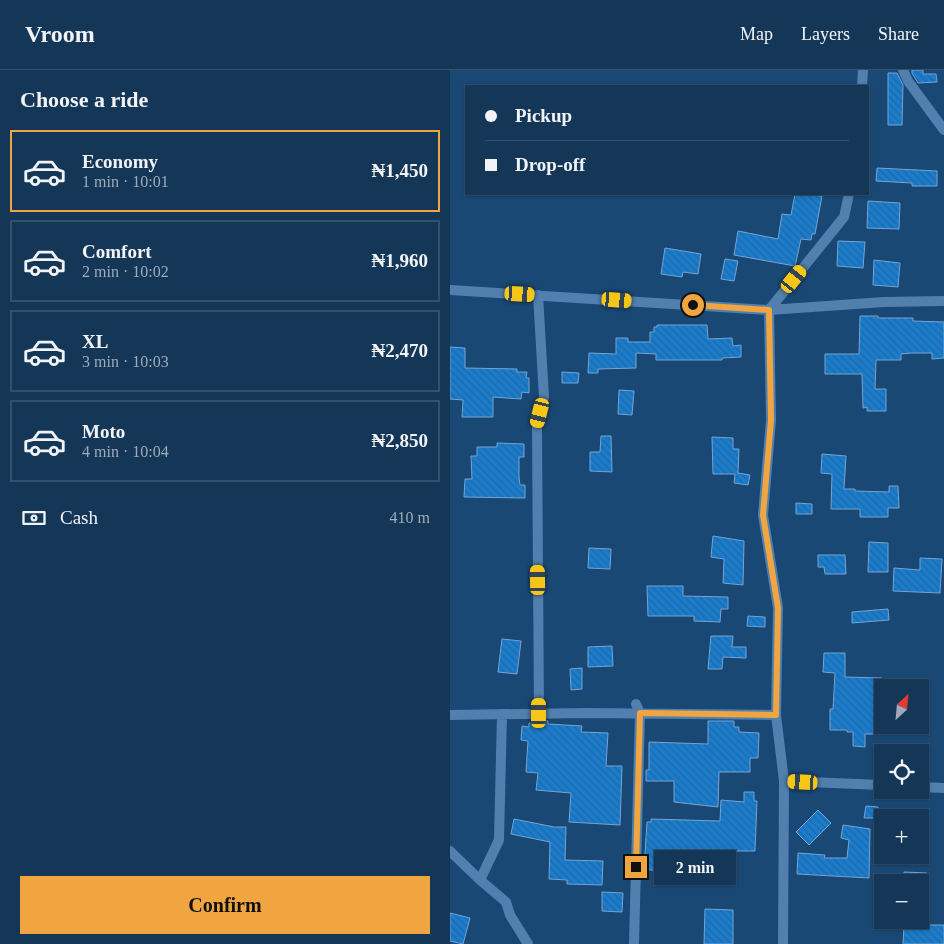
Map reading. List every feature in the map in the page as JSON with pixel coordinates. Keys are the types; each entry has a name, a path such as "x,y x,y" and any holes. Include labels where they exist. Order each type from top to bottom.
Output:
{"street":[{"path":"862,85 863,70"},
{"path":"903,70 908,80 944,130"},
{"path":"783,944 784,781 776,715 778,608 763,515 771,420 769,310 844,218 849,195"},
{"path":"450,290 769,310 884,302 944,302"},
{"path":"538,295 544,398 536,428 539,713"},
{"path":"450,714 539,713 638,708 776,715"},
{"path":"634,944 638,708"},
{"path":"480,880 500,840 502,714"},
{"path":"784,781 874,785"},
{"path":"929,787 944,788"},
{"path":"450,851 506,902 510,915 528,944"}],"building":[{"path":"912,70 923,70 923,74 936,74 937,82 918,83"},
{"path":"888,73 897,73 903,85 902,125 888,125"},
{"path":"877,168 937,171 937,186 912,186 912,183 876,181"},
{"path":"795,195 822,196 815,234 812,234 811,240 801,239 795,266 734,255 738,231 778,239 782,214 791,215"},
{"path":"868,201 900,203 899,229 867,228"},
{"path":"838,241 865,242 863,268 837,266"},
{"path":"665,248 701,254 698,274 683,272 682,277 661,274"},
{"path":"725,259 738,261 734,281 721,279"},
{"path":"874,260 900,263 898,287 873,285"},
{"path":"860,316 913,318 913,321 944,322 944,358 932,359 932,353 912,353 901,354 901,360 876,360 875,389 886,389 886,411 867,411 867,407 863,408 862,374 825,374 825,354 859,354"},
{"path":"657,325 707,325 708,339 732,338 733,346 741,345 741,357 722,358 722,360 656,360 656,354 636,353 636,368 598,369 598,373 588,373 589,353 616,354 616,338 628,338 628,342 650,342 650,332 654,332 654,327 657,327"},
{"path":"450,347 465,348 465,368 517,369 517,372 527,372 526,378 529,378 529,393 522,392 521,399 493,397 493,417 462,417 463,400 450,399"},
{"path":"562,372 579,373 578,383 562,383"},
{"path":"619,390 634,391 632,415 618,414"},
{"path":"601,436 611,436 612,472 590,471 590,452 600,452"},
{"path":"712,437 733,438 733,449 739,449 738,473 750,475 748,485 734,483 735,474 713,474"},
{"path":"497,443 524,444 524,457 519,457 519,477 520,485 525,485 525,498 464,497 465,479 472,479 471,456 477,456 477,447 497,447"},
{"path":"822,454 846,456 844,489 889,492 889,486 898,486 899,508 888,508 888,517 860,517 860,509 831,509 832,474 821,473"},
{"path":"796,503 812,504 812,514 796,514"},
{"path":"713,536 744,541 743,585 723,583 724,559 711,557"},
{"path":"869,542 888,543 888,572 868,572"},
{"path":"589,548 611,549 610,569 588,568"},
{"path":"818,555 845,555 846,574 825,574 824,567 818,567"},
{"path":"920,558 942,559 940,593 893,591 894,568 920,570"},
{"path":"647,586 683,586 683,596 728,597 728,609 721,609 720,622 694,621 694,616 648,616"},
{"path":"888,609 889,620 852,623 852,612"},
{"path":"748,616 765,617 765,627 747,626"},
{"path":"711,636 733,636 732,647 746,647 746,658 723,657 722,669 708,669"},
{"path":"502,639 521,641 517,674 498,672"},
{"path":"612,646 613,666 588,667 588,647"},
{"path":"824,653 845,653 845,677 882,678 874,679 874,734 865,734 865,747 853,746 853,732 830,730 830,709 833,709 835,673 823,672"},
{"path":"582,668 582,689 571,690 570,669"},
{"path":"538,721 548,721 548,724 582,726 581,732 608,733 606,766 622,766 620,825 569,822 571,793 536,790 538,773 526,772 528,741 521,740 522,726 529,727 529,723 538,723"},
{"path":"708,721 734,721 734,727 739,727 739,732 759,733 758,758 750,758 750,772 719,772 718,807 674,802 674,781 646,781 646,770 649,770 649,742 708,744"},
{"path":"744,792 754,792 754,801 757,801 755,851 720,851 718,879 659,878 659,871 644,869 647,822 651,822 651,819 720,821 721,800 744,802"},
{"path":"866,806 878,807 878,809 874,809 874,818 864,818"},
{"path":"818,810 831,823 809,845 796,832"},
{"path":"514,819 554,827 566,827 565,860 603,861 602,885 567,884 567,880 549,879 550,842 511,834"},
{"path":"843,825 870,829 869,878 797,874 798,853 825,855 824,858 847,858 849,840 841,838"},
{"path":"904,872 927,873 927,874 904,874"},
{"path":"602,892 623,893 622,912 602,911"},
{"path":"705,909 733,910 733,944 704,944"},
{"path":"450,913 470,918 463,944 450,941"},
{"path":"929,925 944,925 944,944 903,944 904,929 929,929"}],"route":[{"path":"636,867 640,713 776,715 778,608 763,515 771,420 769,310 693,305"}]}
